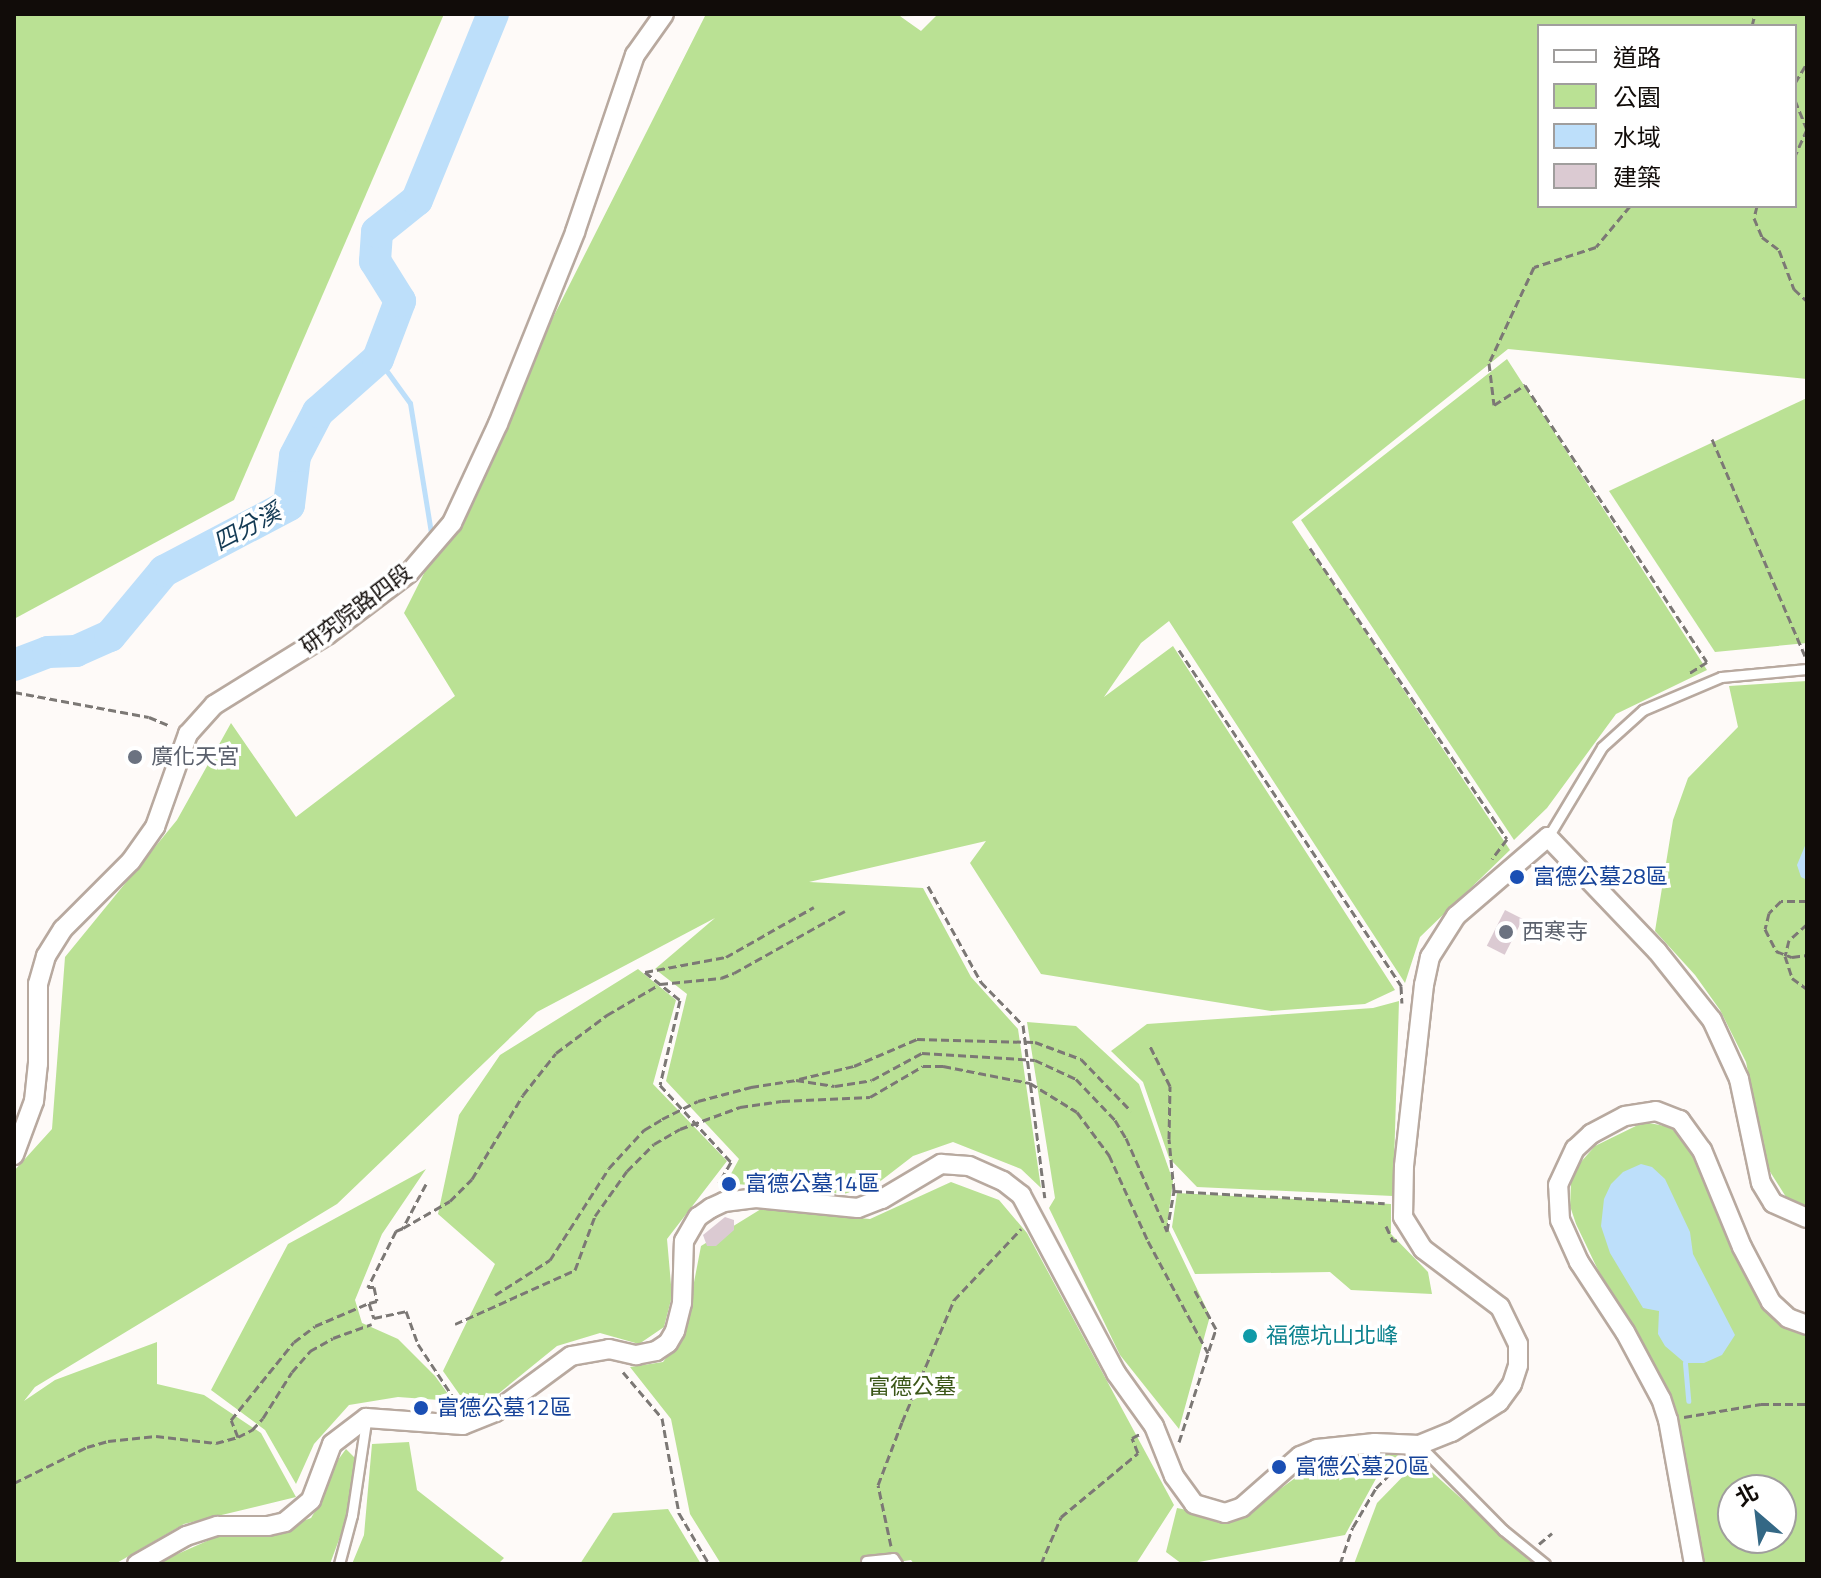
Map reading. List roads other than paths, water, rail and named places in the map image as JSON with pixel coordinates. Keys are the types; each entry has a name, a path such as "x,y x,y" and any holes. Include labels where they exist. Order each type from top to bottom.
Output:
{"street":[{"name":"研究院路四段","path":"14,1155 34,1101 38,1064 38,984 46,956 63,929 131,861 155,827 188,734 214,705 327,635 409,573 452,523 498,424 575,232 635,55 664,14"},
{"path":"137,1564 186,1536 217,1526 268,1526 285,1522 311,1500 332,1444 366,1418 463,1425 495,1412 571,1356 609,1349 636,1355 656,1351 668,1343 682,1303 684,1241 698,1217 724,1202 756,1198 858,1208 882,1199 930,1168 955,1163 1014,1187 1034,1215 1116,1373 1154,1426 1183,1493 1194,1504 1225,1513 1258,1497 1286,1467 1317,1449 1375,1443 1419,1445 1452,1432 1499,1402 1512,1384 1518,1365 1518,1344 1500,1307 1437,1261 1412,1237 1403,1217 1421,1013 1430,957 1441,935 1470,901 1548,837 1657,951 1712,1020 1739,1079 1758,1172 1767,1196 1782,1209 1807,1218"},
{"path":"1694,1564 1668,1420 1646,1368 1579,1262 1560,1220 1558,1185 1564,1166 1591,1134 1641,1112 1668,1114 1680,1120 1702,1150 1742,1247 1771,1302 1788,1318 1807,1325"}],"lane":[{"path":"1548,837 1602,747 1643,710 1721,677 1807,669"},
{"path":"339,1564 352,1515 366,1418"},
{"path":"1419,1445 1503,1530 1545,1564"},
{"path":"866,1561 895,1561"}],"water":[{"path":"1807,841 1807,880 1801,877 1797,865"},
{"path":"1641,1164 1652,1167 1665,1179 1690,1232 1693,1254 1735,1335 1722,1355 1704,1363 1685,1363 1665,1346 1658,1334 1659,1311 1643,1308 1610,1253 1601,1226 1604,1199 1611,1184 1623,1172"}],"waterway":[{"name":"四分溪","path":"14,665 48,652 76,651 110,636 164,571 289,505 295,456 318,412 378,359 400,301 375,261 377,232 417,200 493,14"},
{"path":"378,359 410,403 431,533"},
{"path":"1685,1363 1688,1401"}],"place":[{"name":"廣化天宮","path":"135,757"},
{"name":"富德公墓28區","path":"1517,877"},
{"name":"西寒寺","path":"1506,932"},
{"name":"富德公墓14區","path":"729,1184"},
{"name":"福德坑山北峰","path":"1250,1336"},
{"name":"富德公墓12區","path":"421,1408"},
{"name":"富德公墓20區","path":"1279,1467"}],"park label":[{"name":"富德公墓","path":"912,1387"}]}
